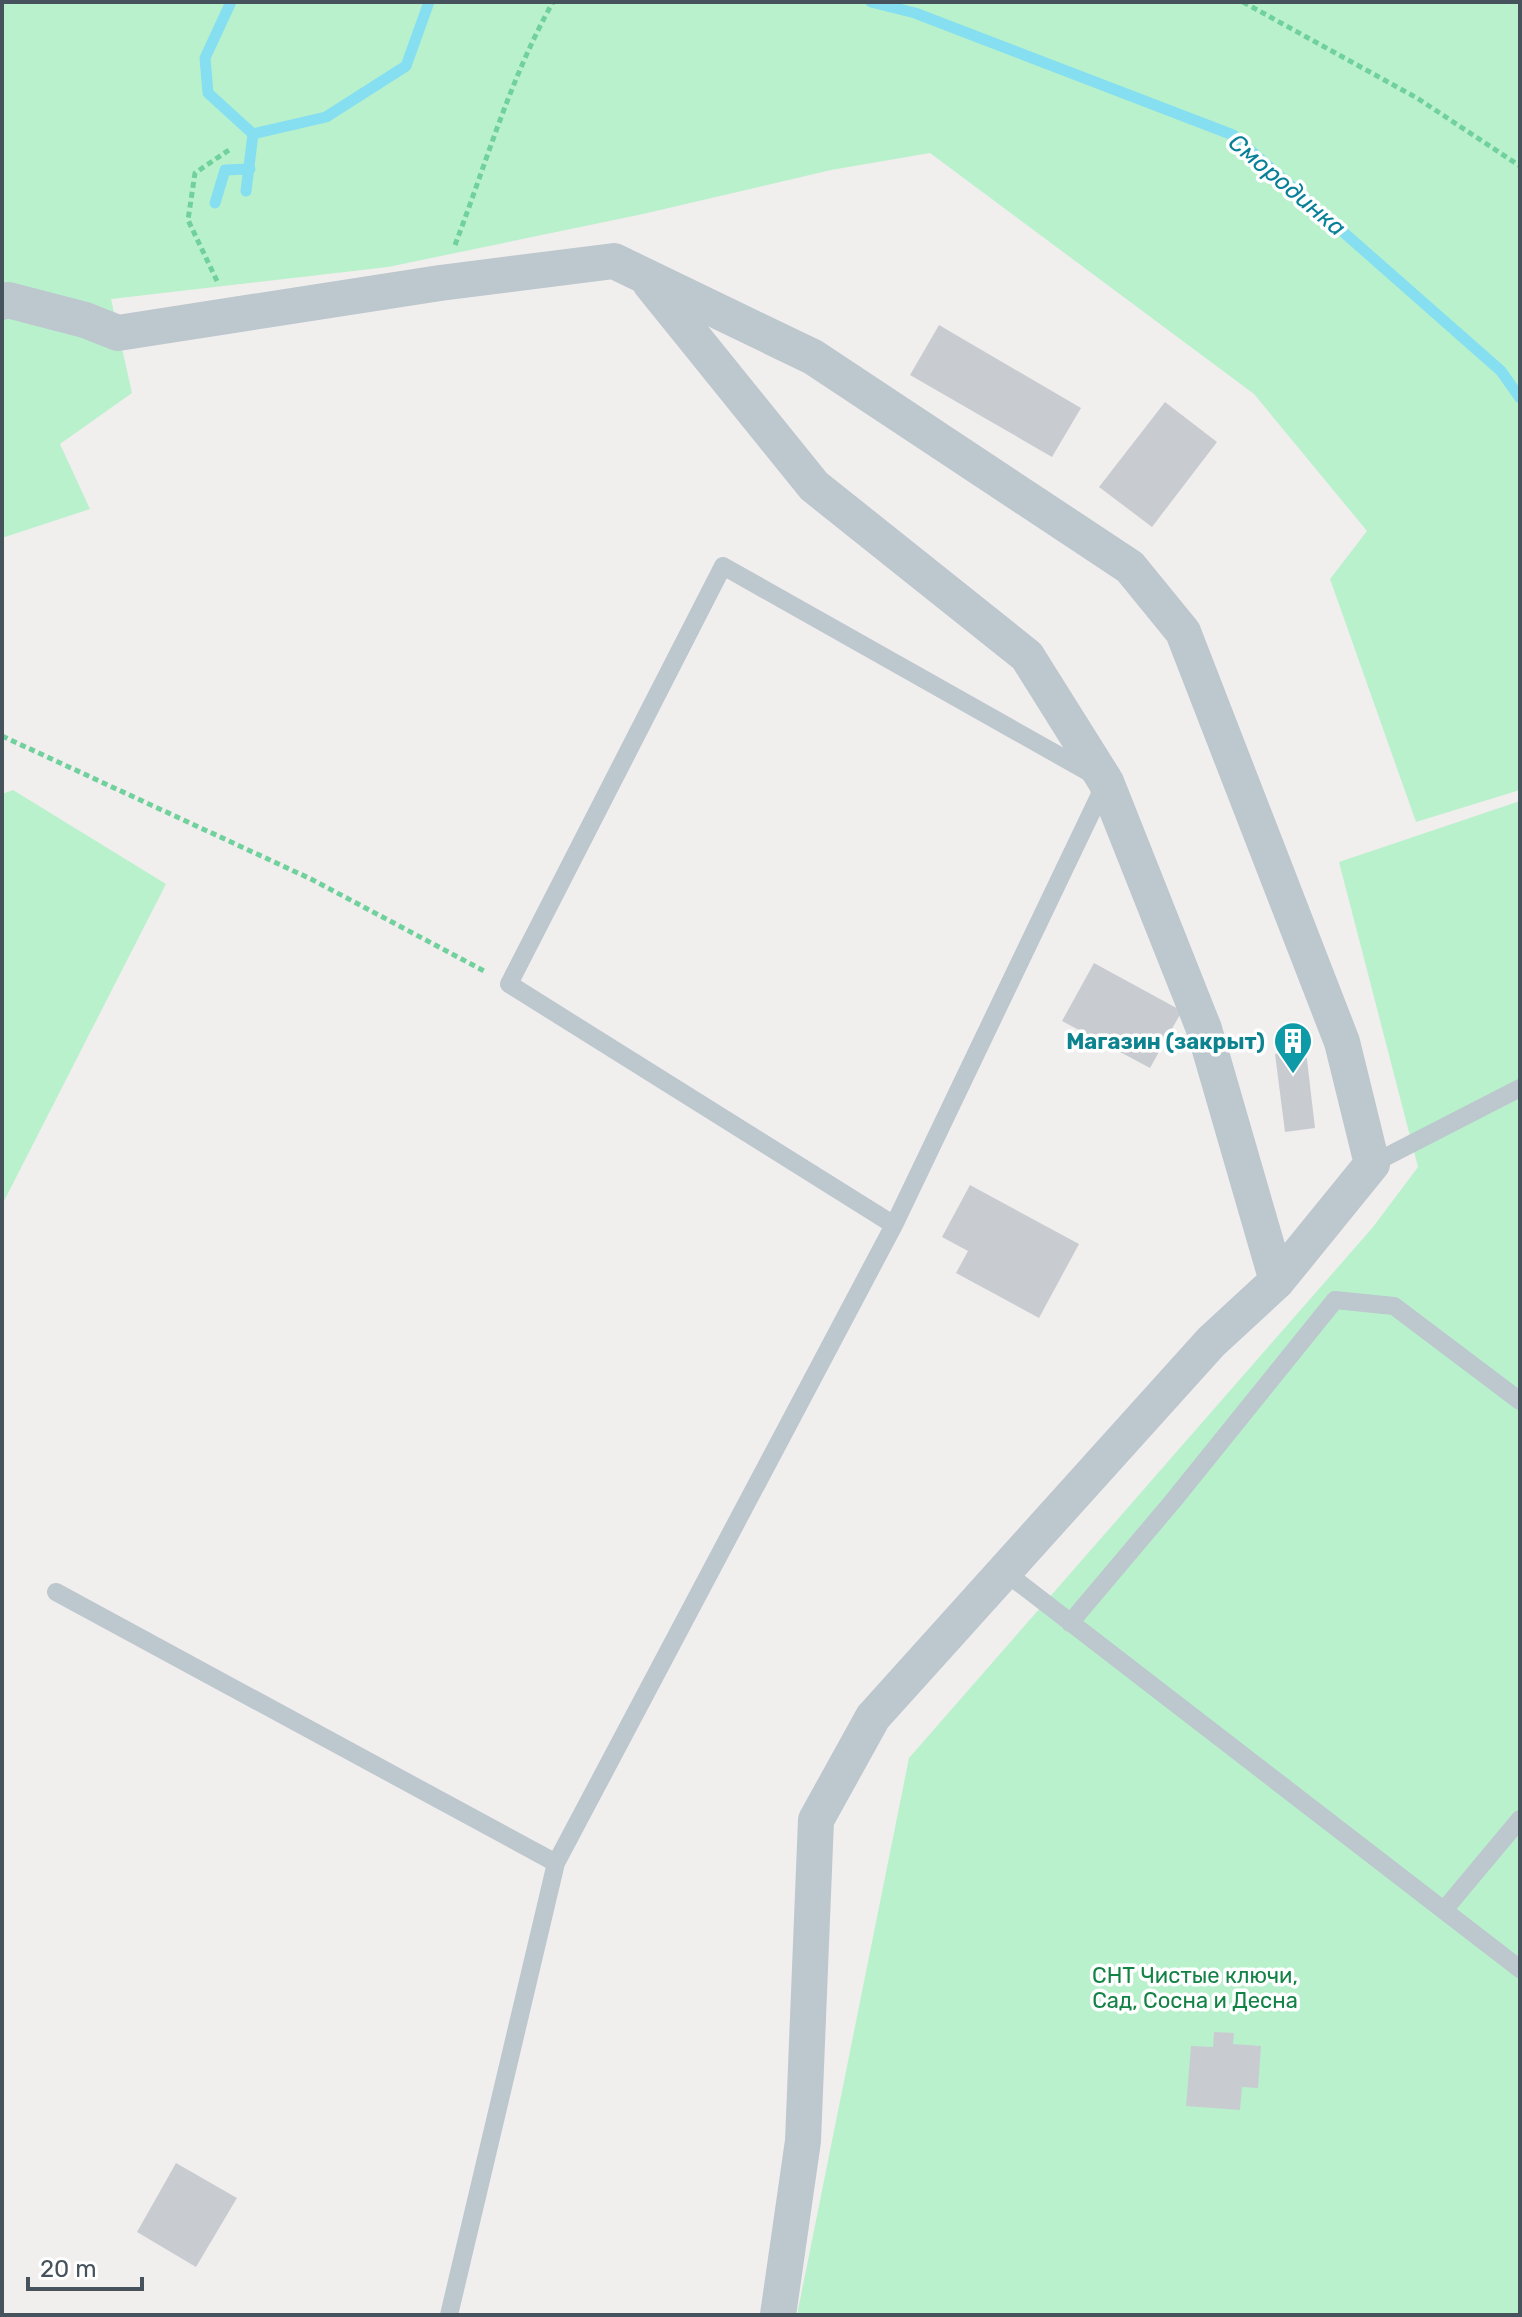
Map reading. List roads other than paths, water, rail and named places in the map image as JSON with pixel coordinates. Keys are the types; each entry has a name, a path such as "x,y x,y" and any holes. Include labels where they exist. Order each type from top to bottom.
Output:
{"street":[{"path":"2,302 8,300 85,320 118,333 440,283 614,261 813,357 1130,567 1183,632 1342,1042 1372,1164 1277,1281 1211,1342 873,1717 816,1820 803,2141 778,2315"},
{"path":"645,276 814,486 1027,656 1106,782 1204,1029 1277,1281"}],"lane":[{"path":"449,2315 556,1863 894,1225 1106,782 723,566 509,984 894,1225"},
{"path":"1372,1164 1520,1088"},
{"path":"1070,1623 1335,1300 1394,1306 1520,1401"},
{"path":"1005,1572 1520,1969"},
{"path":"56,1592 556,1863"},
{"path":"1444,1910 1520,1819"}],"waterway":[{"name":"Смородинка","path":"231,2 205,58 208,93 253,134 326,117 406,66 429,2"},
{"name":"Смородинка","path":"871,2 915,13 1233,135 1501,371 1520,398"},
{"path":"246,191 253,134"},
{"path":"215,203 225,170 250,169"}],"place":[{"name":"Магазин (закрыт)","path":"1293,1075"}],"park label":[{"name":"СНТ Чистые ключи, Сад, Сосна и Десна","path":"1195,1988"}]}
